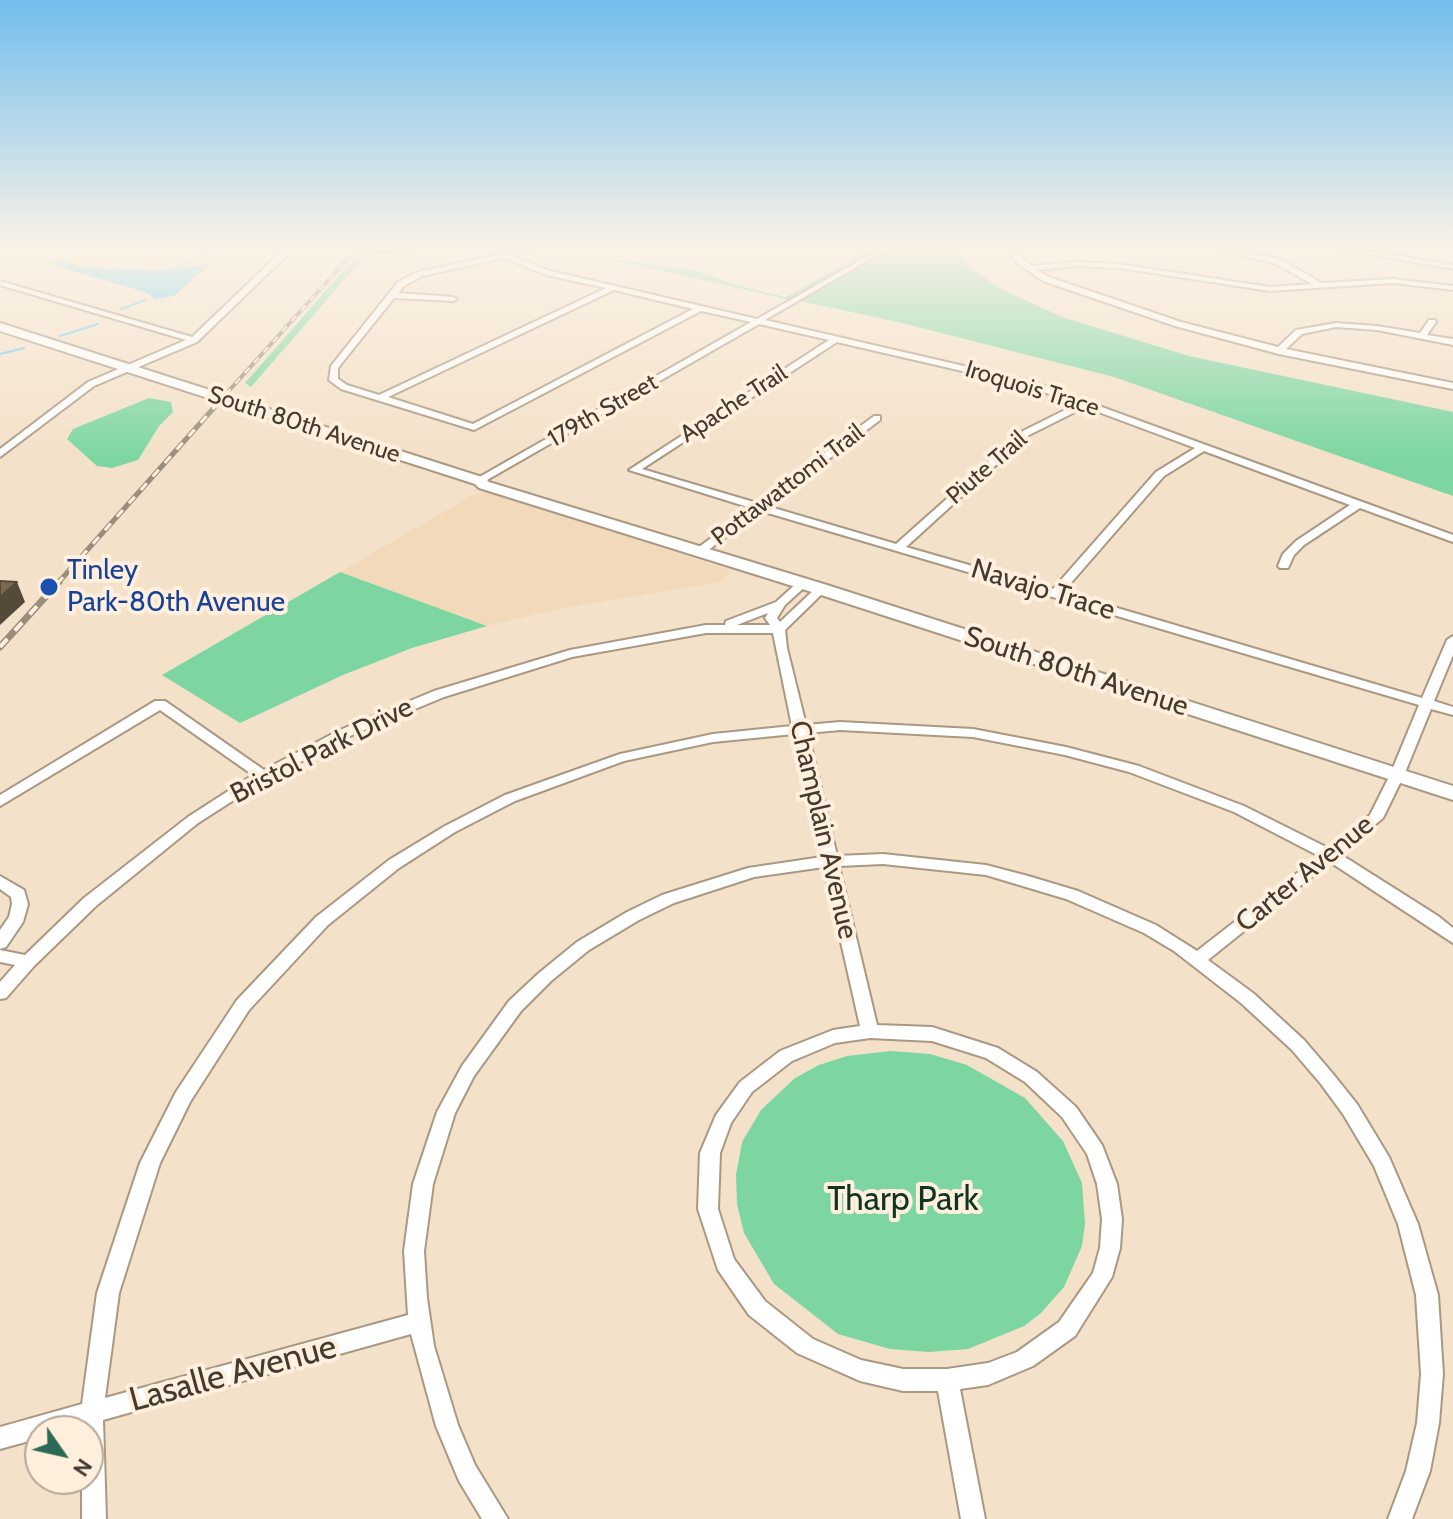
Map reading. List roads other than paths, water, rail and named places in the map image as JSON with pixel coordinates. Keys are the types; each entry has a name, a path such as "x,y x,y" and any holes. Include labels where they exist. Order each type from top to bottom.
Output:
{"street":[{"path":"112,316 194,340"},
{"path":"0,454 91,384 194,340 219,316"},
{"path":"374,316 332,373 333,380 340,386 474,427 685,316"},
{"path":"379,398 554,316"},
{"name":"Iroquois Trace","path":"735,316 1020,381 1453,539"},
{"name":"179th Street","path":"480,481 767,316"},
{"path":"1152,316 1205,333 1279,351 1453,386"},
{"path":"1422,336 1432,322"},
{"path":"1279,351 1299,332 1328,326 1368,327 1453,342"},
{"name":"South 80th Avenue","path":"0,327 480,481 484,485 821,589 1453,793"},
{"name":"Apache Trail","path":"634,470 836,339"},
{"name":"Piute Trail","path":"899,547 1026,433 1085,404"},
{"name":"Pottawattomi Trail","path":"699,552 877,418"},
{"path":"1055,594 1160,474 1204,447"},
{"name":"Navajo Trace","path":"634,470 1453,711"},
{"path":"1284,566 1289,554 1300,543 1359,504"},
{"path":"781,603 802,584"},
{"path":"779,629 821,589"},
{"name":"Champlain Avenue","path":"781,603 771,618 779,629 870,1031"},
{"name":"Bristol Park Drive","path":"0,993 79,913 193,820 263,776 386,714 480,679 606,646 743,620 781,603"},
{"name":"Bristol Park Drive","path":"706,629 779,629"},
{"name":"Carter Avenue","path":"1197,960 1376,818 1453,640"},
{"path":"0,801 160,704 263,776"},
{"path":"94,1519 92,1413 108,1293 150,1163 183,1097 243,1005 295,946 346,900 394,864 450,829 510,798 649,750 713,738 799,727 943,730 1066,751 1178,784 1239,809 1328,854 1432,920 1453,937"},
{"path":"496,1519 467,1473 447,1426 419,1322 414,1251 416,1220 430,1156 461,1082 482,1048 515,1006 557,965 583,946 668,899 753,872 831,861 883,859 986,870 1028,881 1112,911 1150,929 1197,960 1275,1022 1327,1079 1370,1141 1408,1224 1427,1295 1432,1374 1423,1448 1400,1519"},
{"path":"0,881 18,894 20,904 17,918 0,943"},
{"path":"0,956 28,962"},
{"path":"870,1031 932,1034 992,1053 1031,1077 1069,1112 1095,1151 1107,1184 1112,1219 1110,1248 1102,1277 1067,1329 1025,1359 988,1374 947,1380 903,1380 860,1370 805,1346 757,1308 725,1263 708,1209 710,1153 723,1120 746,1087 786,1056 833,1037 870,1031"},
{"name":"Lasalle Avenue","path":"0,1438 419,1322"},
{"path":"947,1380 973,1519"}],"waterway":[{"path":"60,336 98,324"},
{"path":"0,354 24,348"}],"railway":[{"path":"226,394 296,316"},
{"path":"57,584 228,392"},
{"path":"0,647 59,582"}],"place":[{"name":"Tinley Park-80th Avenue","path":"49,587"}],"park label":[{"name":"Tharp Park","path":"903,1200"}]}
